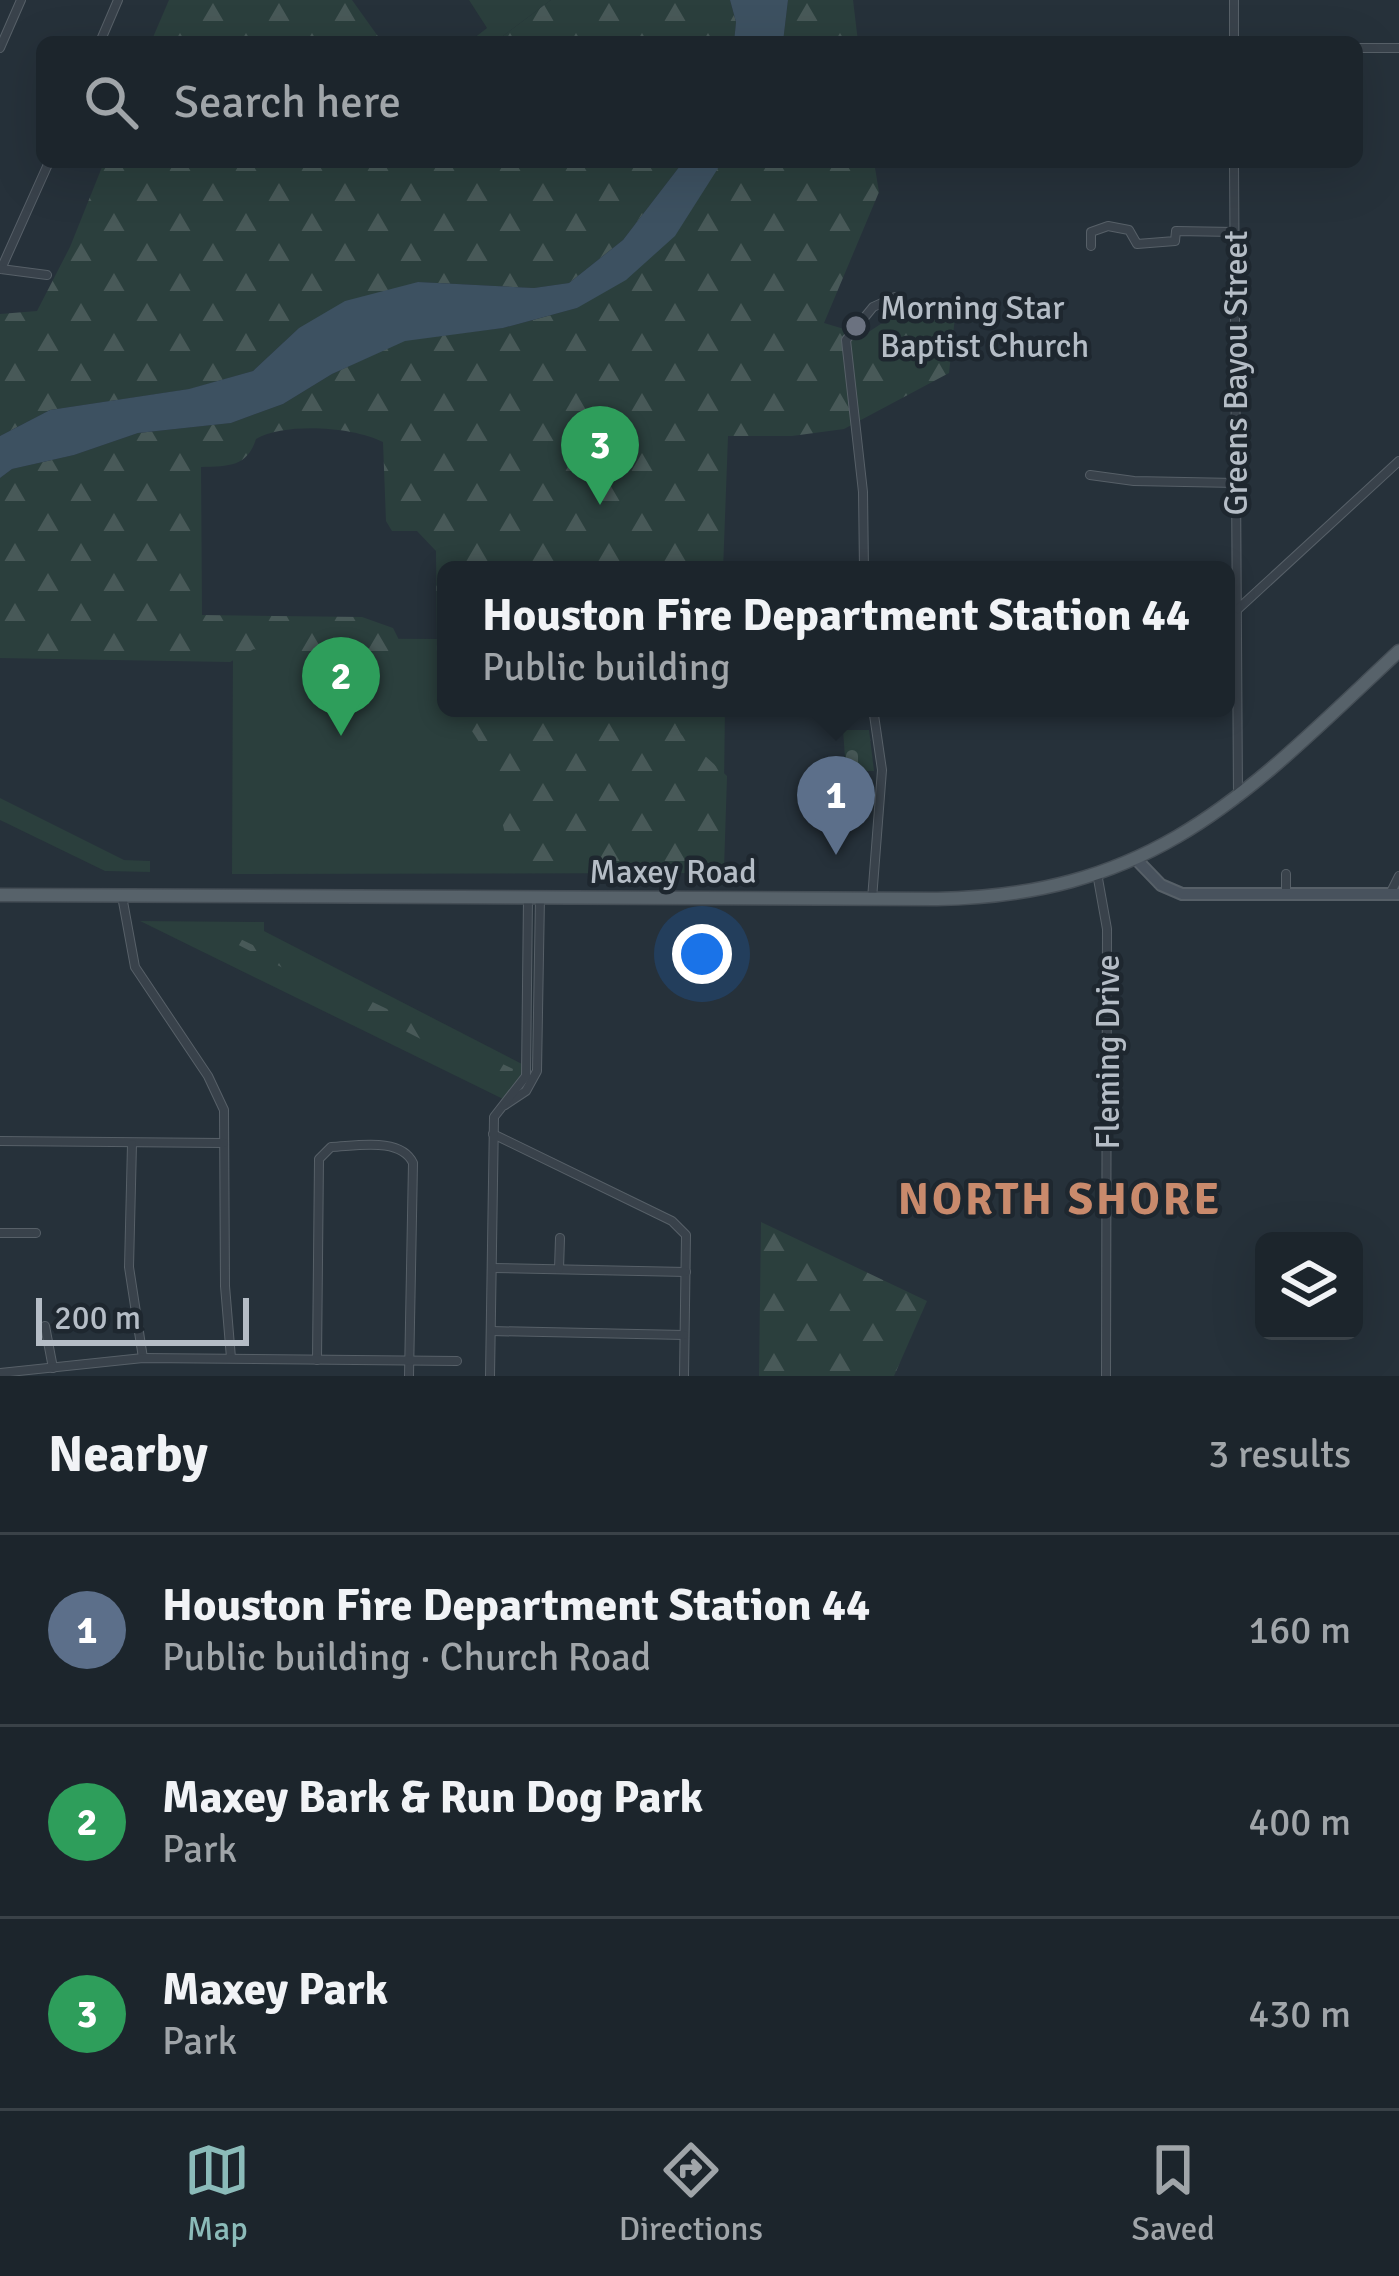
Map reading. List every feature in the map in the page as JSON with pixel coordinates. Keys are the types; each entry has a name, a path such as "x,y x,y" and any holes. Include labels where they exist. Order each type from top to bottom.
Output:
{"main road":[{"name":"Maxey Road","path":"0,895 872,898 985,897 1026,891 1097,873 1186,834 1238,800 1399,651"}],"street":[{"path":"0,48 22,0"},
{"path":"103,36 118,0"},
{"path":"1234,0 1234,36"},
{"path":"1363,48 1399,48"},
{"path":"46,275 1,269 47,168"},
{"name":"Greens Bayou Street","path":"1232,561 1236,483 1234,168"},
{"path":"1090,246 1090,232 1108,226 1130,230 1137,244 1174,241 1176,231 1234,232"},
{"path":"864,561 863,492 846,340 873,307 895,297"},
{"path":"1237,610 1399,461"},
{"path":"1090,476 1236,483"},
{"name":"Greens Bayou Street","path":"1235,597 1238,800"},
{"path":"872,898 882,770 874,717"},
{"path":"1136,859 1161,886 1182,894 1394,894 1399,876"},
{"name":"Fleming Drive","path":"1097,873 1107,929 1106,1376"},
{"path":"1286,874 1286,894"},
{"path":"122,896 135,967 208,1076 224,1110 225,1286 231,1358"},
{"path":"490,1376 494,1118 526,1076 534,897"},
{"path":"503,1106 526,1091 537,1071 534,897"},
{"path":"527,982 539,982"},
{"path":"494,1135 672,1221 686,1234 684,1376"},
{"path":"0,1141 224,1143"},
{"path":"132,1144 129,1267 143,1358"},
{"path":"317,1360 319,1159 332,1147 400,1148 413,1163 410,1376"},
{"path":"0,1233 36,1234"},
{"path":"559,1269 560,1238"},
{"path":"492,1268 686,1272"},
{"path":"45,1327 53,1368"},
{"path":"491,1330 684,1335"},
{"path":"0,1373 143,1358 457,1360"}],"green space":[{"path":"169,0 352,0 378,36 154,36"},
{"path":"469,0 551,0 503,36 477,36 487,28"},
{"path":"551,0 730,0 736,22 735,36 503,36"},
{"path":"788,0 853,0 857,36 784,36"},
{"path":"102,168 678,168 623,240 569,283 534,288 418,282 299,328 253,371 190,389 50,410 0,436 0,314 37,311 70,247"},
{"path":"718,168 875,168 879,192 824,323 864,335 902,310 956,307 949,373 844,429 792,436 728,436 723,561 437,561 437,656 436,551 417,531 392,531 386,521 383,442 338,430 284,430 256,439 248,455 236,463 201,467 202,615 362,617 393,628 406,654 310,660 254,649 230,662 0,658 0,478 12,469 138,433 231,423 283,404 332,374 405,340 503,328 577,308"},
{"path":"233,638 437,639 437,717 725,717 723,873 232,874"},
{"path":"463,717 672,717 681,734 727,776 724,868 513,864 483,748"},
{"path":"843,730 869,730 874,771 846,771"},
{"path":"0,798 124,860 150,861 150,872 105,871 0,820"},
{"path":"140,921 264,922 264,931 522,1064 522,1076 503,1099"},
{"path":"198,924 209,924 513,1069 511,1078 502,1081"},
{"path":"761,1222 927,1301 894,1376 759,1376"}],"water":[{"path":"730,0 788,0 784,36 735,36"},
{"path":"678,168 718,168 675,236 626,280 577,308 503,328 405,341 332,374 283,404 231,423 138,433 12,469 0,478 0,436 50,410 189,389 253,371 299,328 345,301 418,282 534,288 569,283 623,240"}],"place":[{"name":"Morning Star Baptist Church","path":"856,326"},
{"name":"Maxey Park","path":"600,505"},
{"name":"Maxey Bark & Run Dog Park","path":"341,736"},
{"name":"Houston Fire Department Station 44","path":"836,855"}],"district":[{"name":"NORTH SHORE","path":"1060,1198"}]}
